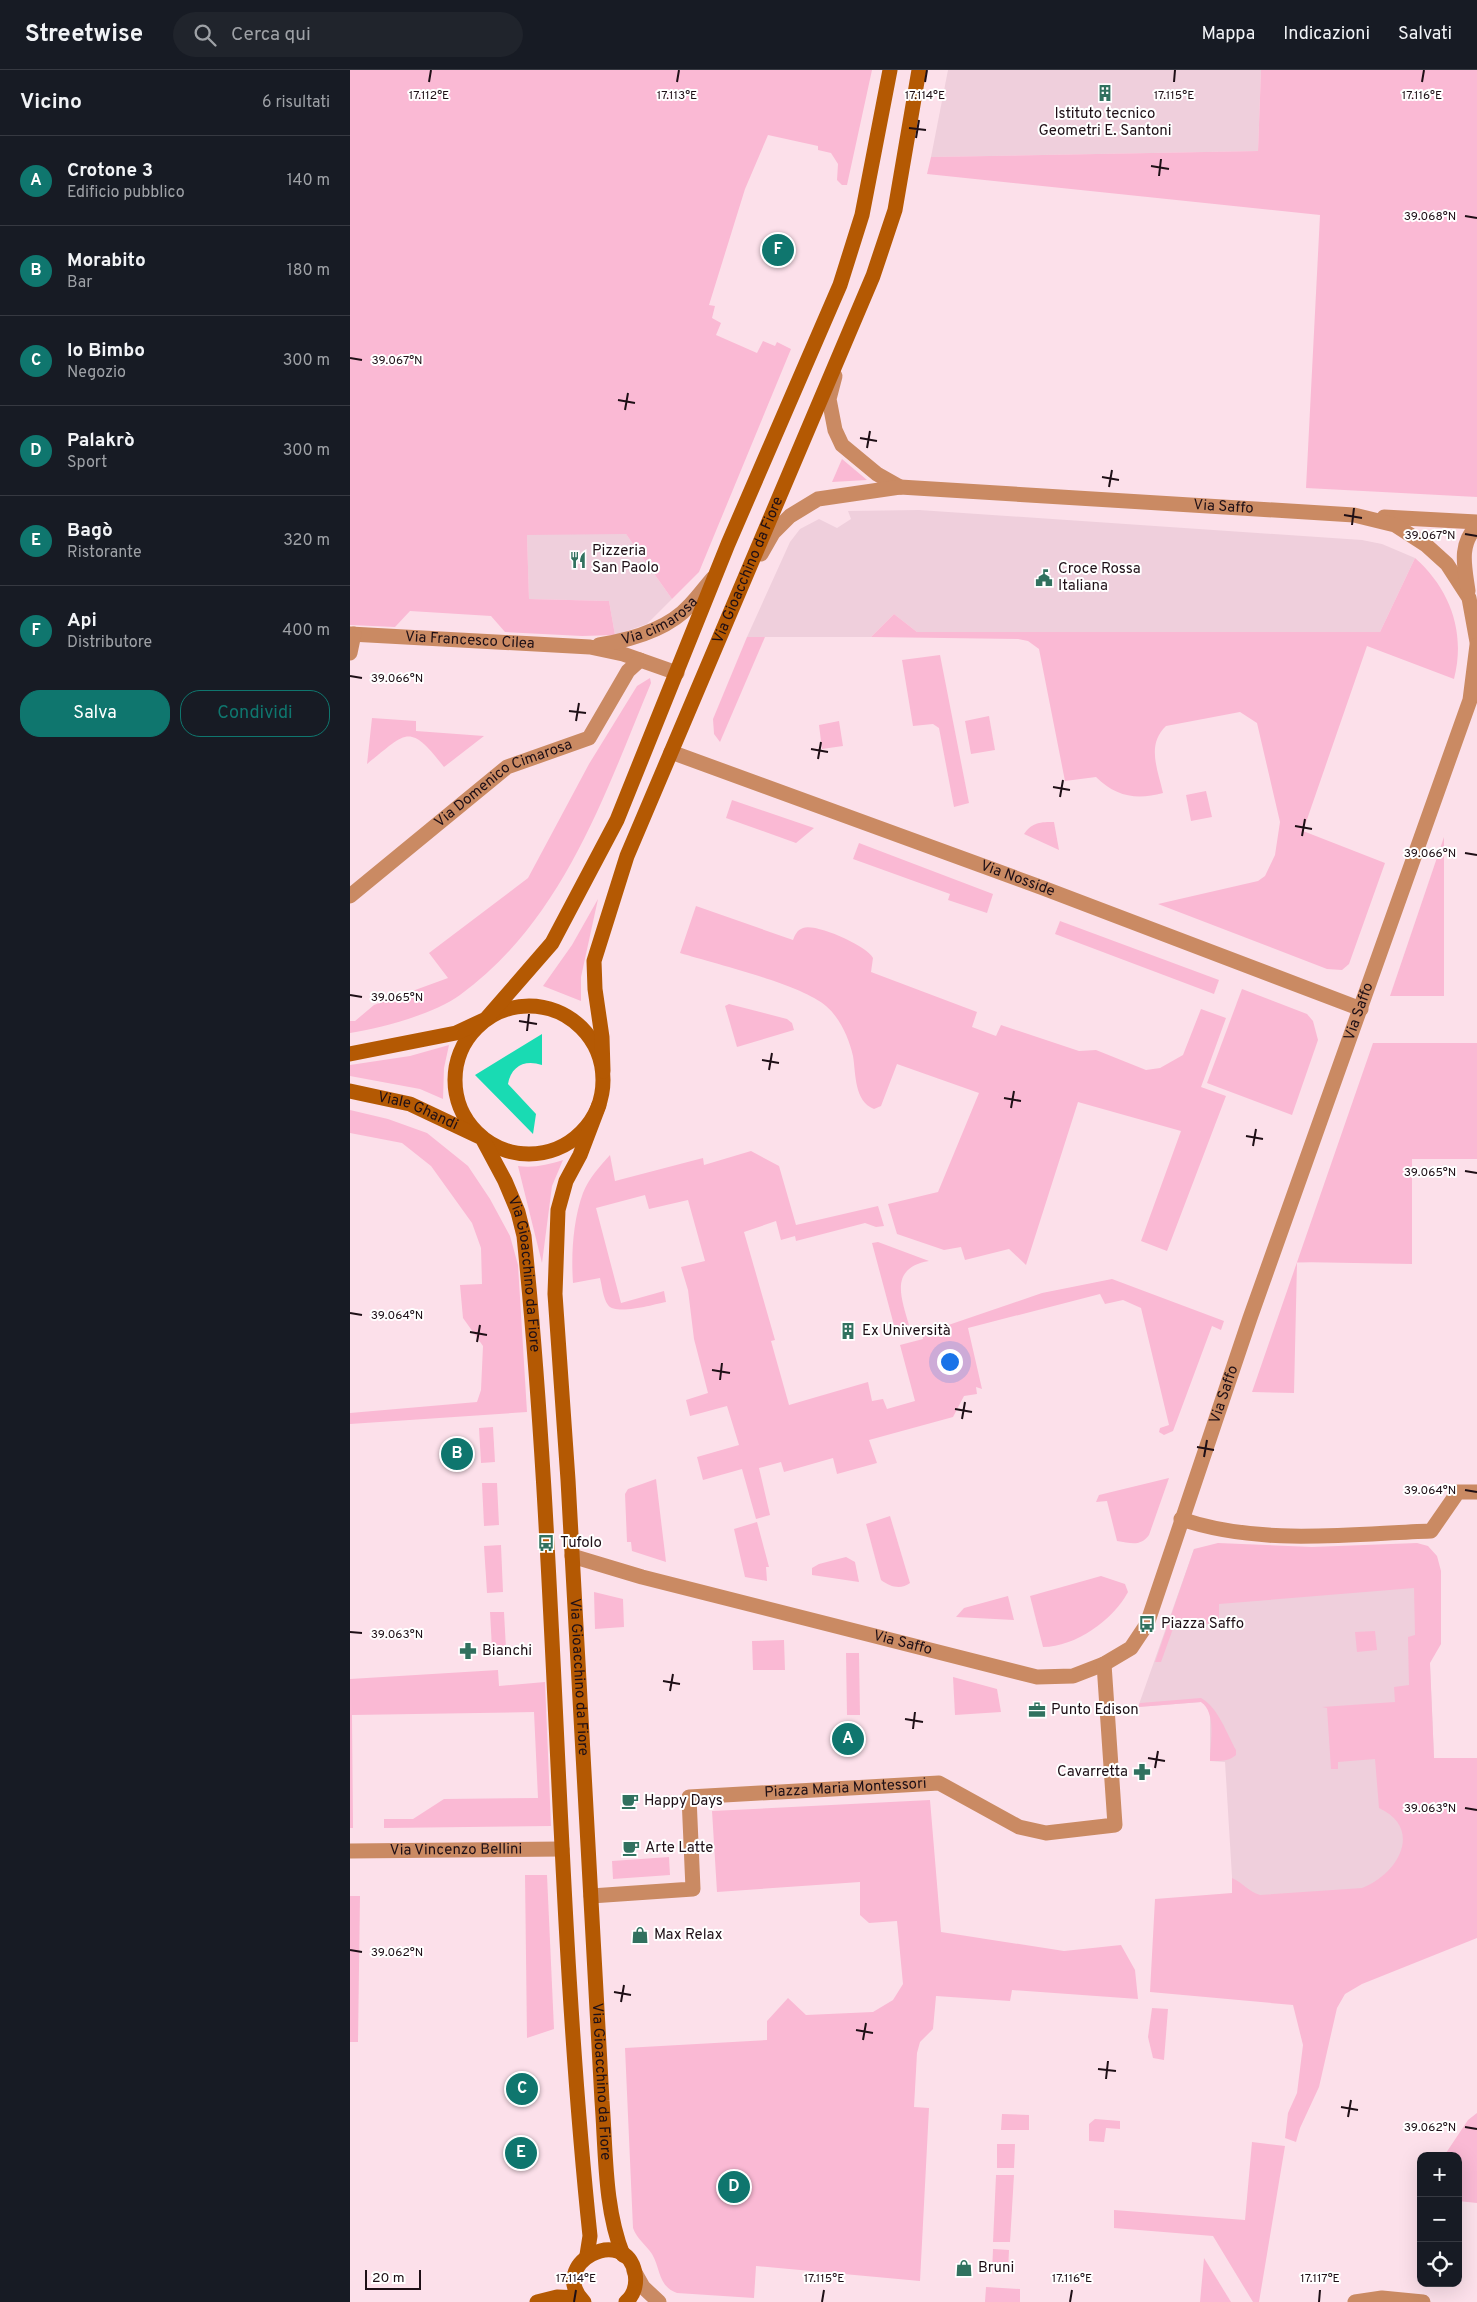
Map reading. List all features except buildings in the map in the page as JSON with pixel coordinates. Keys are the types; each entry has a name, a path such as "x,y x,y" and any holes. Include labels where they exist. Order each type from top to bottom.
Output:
{"street":[{"name":"Via Gioacchino da Fiore","path":"486,1019 552,944 617,820 717,573 840,285 862,215 890,70"},
{"name":"Via Gioacchino da Fiore","path":"603,1071 602,1037 595,989 594,961 627,856 745,582 873,276 895,210 919,70"},
{"path":"841,353 829,399 835,430 842,445 877,474 900,486"},
{"path":"745,582 773,533 790,516 818,499 900,486"},
{"name":"Via Saffo","path":"572,1556 642,1577 1037,1677 1073,1676 1104,1664 1131,1648 1146,1624 1181,1519 1470,700 1477,643 1468,598 1447,564 1426,545 1395,525 1354,515 900,486"},
{"path":"1354,515 1477,522"},
{"path":"1468,598 1463,555 1470,533 1477,526"},
{"name":"Via cimarosa","path":"590,647 635,638 666,623 689,607 717,573"},
{"path":"350,653 352,634"},
{"name":"Via Francesco Cilea","path":"352,634 590,647"},
{"path":"590,647 640,660 677,673"},
{"name":"Via Domenico Cimarosa","path":"350,896 507,767 589,738 628,671 640,660"},
{"name":"Via Nosside","path":"671,752 1035,885 1361,1009"},
{"path":"350,1054 456,1033 486,1019 506,1010 527,1006 555,1012 568,1018 585,1032 597,1050 603,1071 603,1088 599,1105 588,1126 571,1142 549,1152 526,1155 503,1150 482,1138 468,1124 459,1107 455,1078 461,1049 472,1033 486,1019"},
{"name":"Viale Ghandi","path":"350,1091 410,1104 482,1138"},
{"name":"Via Gioacchino da Fiore","path":"599,1105 580,1155 566,1181 558,1210 555,1294 608,2183 615,2235 623,2255 634,2270"},
{"name":"Via Gioacchino da Fiore","path":"482,1138 505,1181 518,1212 524,1236 538,1422 562,1849 590,2236 587,2255"},
{"path":"1181,1519 1198,1525 1272,1536 1431,1531 1458,1492 1477,1492"},
{"name":"Piazza Maria Montessori","path":"591,1896 693,1889 690,1797 939,1783 1019,1827 1046,1833 1115,1825 1104,1664"},
{"name":"Via Vincenzo Bellini","path":"350,1851 562,1849"},
{"path":"537,2302 556,2297 582,2300 574,2280 576,2270 587,2255 605,2250 615,2250 623,2255"},
{"path":"626,2302 634,2290 634,2270"},
{"path":"634,2270 643,2288 659,2302"},
{"path":"556,2297 574,2280"},
{"path":"1355,2302 1382,2298 1423,2302"}],"shaded area":[{"path":"350,70 872,70 847,185 842,185 837,180 838,164 831,153 818,150 818,146 768,135 745,189 709,305 715,306 712,318 721,323 716,335 757,353 763,341 775,346 777,342 791,349 699,572 672,599 626,534 527,535 529,599 609,601 615,635 582,636 505,632 491,616 410,611 395,627 350,625"},
{"path":"948,70 1261,70 1258,151 931,157"},
{"path":"1261,70 1477,70 1477,497 1306,488 1320,215 927,174 931,157 1258,151"},
{"path":"546,435 626,534 672,599 647,624 615,635 609,601 529,599 527,535"},
{"path":"842,459 867,480 832,482"},
{"path":"919,510 1362,540 1382,544 1415,558 1380,632 917,632 894,614 871,637 747,637 790,542 800,529 819,519 837,528 851,519 848,511"},
{"path":"1415,558 1438,583 1452,612 1458,645 1454,679 1367,646 1303,831 1385,863 1349,964 1342,970 1327,969 1158,904 1258,881 1265,876 1275,855 1280,822 1257,723 1240,712 1166,726 1156,741 1155,749 1156,767 1163,793 1144,796 1127,795 1111,789 1096,777 1065,781 1039,649 1028,641 1018,639 871,637 894,614 917,632 1380,632"},
{"path":"747,637 765,637 720,742 714,734 713,719"},
{"path":"940,655 969,803 954,807 939,728 933,724 913,726 902,660"},
{"path":"650,678 651,683 597,812 553,893 527,930 496,965 449,1002 407,1019 377,1028 350,1033 350,1021 355,1021 374,1005 448,978 429,953 528,878 589,764 637,686"},
{"path":"989,716 995,750 971,754 965,721"},
{"path":"372,718 416,721 416,731 484,736 444,767 423,743 415,738 407,737 391,745 367,764"},
{"path":"839,721 843,746 822,749 819,725"},
{"path":"1206,791 1212,817 1191,821 1186,795"},
{"path":"732,800 814,828 796,843 726,818"},
{"path":"1054,822 1059,850 1024,834 1030,827 1037,824"},
{"path":"1444,837 1444,996 1390,996"},
{"path":"859,843 993,894 987,913 948,900 950,894 853,859"},
{"path":"598,899 581,977 581,1001 543,986 572,945"},
{"path":"696,906 793,940 798,931 803,928 809,927 829,932 852,942 869,953 873,958 871,972 977,1012 972,1027 996,1036 1001,1025 1079,1051 1096,1050 1146,1070 1160,1068 1183,1055 1201,1009 1226,1018 1201,1087 1226,1096 1167,1251 1141,1241 1181,1131 1078,1102 1026,1265 1009,1249 965,1260 961,1247 944,1250 897,1234 888,1204 938,1192 979,1093 897,1064 881,1106 874,1109 867,1105 857,1086 849,1042 840,1022 826,1006 814,998 778,982 680,953"},
{"path":"1060,921 1219,980 1214,994 1055,934"},
{"path":"1242,989 1307,1014 1313,1021 1318,1040 1292,1115 1207,1083"},
{"path":"729,1004 787,1019 792,1023 794,1030 737,1047 725,1006"},
{"path":"542,1034 542,1065 530,1063 516,1068 508,1084 536,1114 533,1134 475,1075"},
{"path":"1373,1043 1477,1043 1477,1159 1412,1159 1412,1264 1297,1262"},
{"path":"449,1045 444,1068 443,1099 420,1089 350,1076 350,1065 410,1056"},
{"path":"350,1110 388,1119 427,1133 468,1166 490,1199 510,1236 518,1265 527,1412 350,1424 350,1413 477,1402 481,1390 483,1346 463,1318 460,1285 482,1284 481,1248 472,1223 431,1166 402,1143 350,1133"},
{"path":"751,1151 779,1166 796,1225 878,1206 884,1226 876,1227 865,1223 796,1241 795,1236 781,1240 776,1221 744,1232 775,1340 771,1341 789,1405 868,1382 872,1401 883,1399 887,1409 915,1401 900,1345 923,1339 922,1334 1042,1293 1112,1279 1224,1321 1221,1330 1212,1326 1173,1431 1164,1435 1159,1432 1160,1428 1169,1425 1141,1308 1123,1300 1105,1304 1100,1294 968,1328 982,1389 976,1387 977,1394 964,1396 953,1417 869,1440 877,1463 837,1474 833,1458 784,1472 781,1462 759,1468 770,1515 756,1519 742,1469 703,1480 697,1457 739,1445 727,1406 690,1416 686,1400 708,1393 694,1339 688,1290 681,1267 705,1261 688,1200 649,1209 645,1195 596,1208 621,1303 664,1291 666,1302 627,1309 612,1308 605,1299 600,1278 573,1283 572,1272 577,1215 583,1193 588,1182 610,1155 615,1181 703,1158 704,1165"},
{"path":"563,1160 552,1186 542,1263 518,1166 540,1166"},
{"path":"878,1242 929,1261 916,1265 908,1270 903,1277 901,1294 909,1325 895,1329 872,1243"},
{"path":"1297,1262 1294,1393 1252,1392"},
{"path":"493,1427 495,1462 481,1463 479,1428"},
{"path":"1169,1478 1146,1539 1139,1543 1117,1541 1107,1501 1096,1502 1099,1495"},
{"path":"656,1479 666,1562 632,1551 631,1542 627,1542 625,1494 628,1489"},
{"path":"482,1483 497,1483 499,1525 484,1526"},
{"path":"890,1516 910,1583 899,1587 892,1586 881,1580 866,1524"},
{"path":"757,1522 769,1567 766,1567 767,1581 745,1577 734,1529"},
{"path":"1218,1543 1312,1547 1417,1543 1428,1546 1437,1556 1441,1571 1441,1644 1430,1663 1434,1758 1477,1758 1477,1938 1362,1984 1345,1994 1337,2008 1319,2087 1300,2128 1296,2142 1285,2138 1288,2113 1297,2093 1303,2045 1293,2005 1150,1992 1155,1899 1232,1893 1232,1878 1260,1895 1362,1888 1386,1873 1401,1851 1403,1839 1400,1827 1393,1817 1379,1808 1375,1759 1338,1762 1338,1769 1331,1769 1327,1708 1322,1707 1395,1702 1394,1687 1409,1685 1408,1637 1415,1635 1414,1588 1219,1604 1219,1623 1174,1626 1161,1662 1155,1662 1194,1549"},
{"path":"501,1545 503,1592 487,1593 484,1546"},
{"path":"1194,1549 1425,1555 1442,1935 1233,1893 1225,1762 1210,1761 1210,1715 1207,1706 1201,1702 1138,1707"},
{"path":"846,1557 855,1562 859,1582 812,1575 812,1568 819,1564"},
{"path":"1101,1576 1125,1584 1128,1592 1113,1612 1103,1622 1080,1637 1055,1646 1043,1647 1030,1596"},
{"path":"594,1592 623,1599 624,1627 595,1629"},
{"path":"1008,1596 1014,1620 956,1617 964,1608"},
{"path":"490,1612 504,1612 506,1649 492,1649"},
{"path":"1375,1631 1377,1650 1357,1652 1355,1632"},
{"path":"784,1640 785,1670 753,1670 752,1641"},
{"path":"846,1653 859,1653 860,1715 847,1715"},
{"path":"498,1670 499,1686 545,1682 551,1826 384,1828 384,1819 413,1819 444,1799 538,1798 534,1712 352,1715 353,1828 350,1828 350,1679"},
{"path":"953,1677 997,1689 1001,1712 955,1715"},
{"path":"1201,1698 1217,1714 1236,1750 1236,1755 1230,1759 1210,1761 1211,1721 1206,1707 1201,1702 1138,1707 1140,1703"},
{"path":"930,1800 941,1932 1064,1951 1121,1945 1135,1970 1138,1999 1012,1990 1010,2001 936,1996 933,2029 920,2042 917,2053 914,2107 929,2108 920,2281 756,2266 754,2298 677,2293 671,2290 663,2282 652,2254 633,2228 625,2048 767,2040 767,2021 788,1998 806,2015 873,2012 893,2000 903,1984 897,1921 869,1923 860,1915 860,1882 717,1892 712,1811"},
{"path":"669,1857 670,1875 613,1879 612,1861"},
{"path":"525,1875 547,1875 554,2029 527,2038"},
{"path":"350,1896 360,1896 358,2042 350,2042"},
{"path":"1152,2008 1168,2009 1164,2060 1153,2058 1148,2037"},
{"path":"1477,2113 1477,2203 1462,2201 1462,2152 1447,2152 1468,2120"},
{"path":"1002,2114 1029,2115 1029,2130 1001,2130"},
{"path":"1095,2119 1120,2121 1120,2129 1106,2128 1104,2142 1089,2141 1089,2124"},
{"path":"1252,2142 1285,2146 1259,2302 1253,2302 1213,2236 1114,2228 1114,2210 1245,2220"},
{"path":"997,2144 1015,2144 1014,2168 997,2168"},
{"path":"996,2175 1014,2175 1010,2242 993,2242"},
{"path":"993,2249 1009,2250 1008,2273 992,2272"},
{"path":"1204,2258 1231,2302 1200,2302"},
{"path":"986,2287 1020,2289 1020,2302 985,2302"}],"place":[{"name":"Istituto tecnico Geometri E. Santoni","path":"1105,93"},
{"name":"Api","path":"778,250"},
{"name":"Pizzeria San Paolo","path":"578,560"},
{"name":"Croce Rossa Italiana","path":"1044,578"},
{"name":"Ex Università","path":"848,1331"},
{"name":"Morabito","path":"457,1454"},
{"name":"Tufolo","path":"546,1543"},
{"name":"Piazza Saffo","path":"1147,1624"},
{"name":"Bianchi","path":"468,1651"},
{"name":"Punto Edison","path":"1037,1710"},
{"name":"Crotone 3","path":"848,1739"},
{"name":"Cavarretta","path":"1142,1772"},
{"name":"Happy Days","path":"630,1801"},
{"name":"Arte Latte","path":"631,1848"},
{"name":"Max Relax","path":"640,1935"},
{"name":"Io Bimbo","path":"522,2089"},
{"name":"Bagò","path":"521,2153"},
{"name":"Palakrò","path":"734,2187"},
{"name":"Bruni","path":"964,2268"}]}
